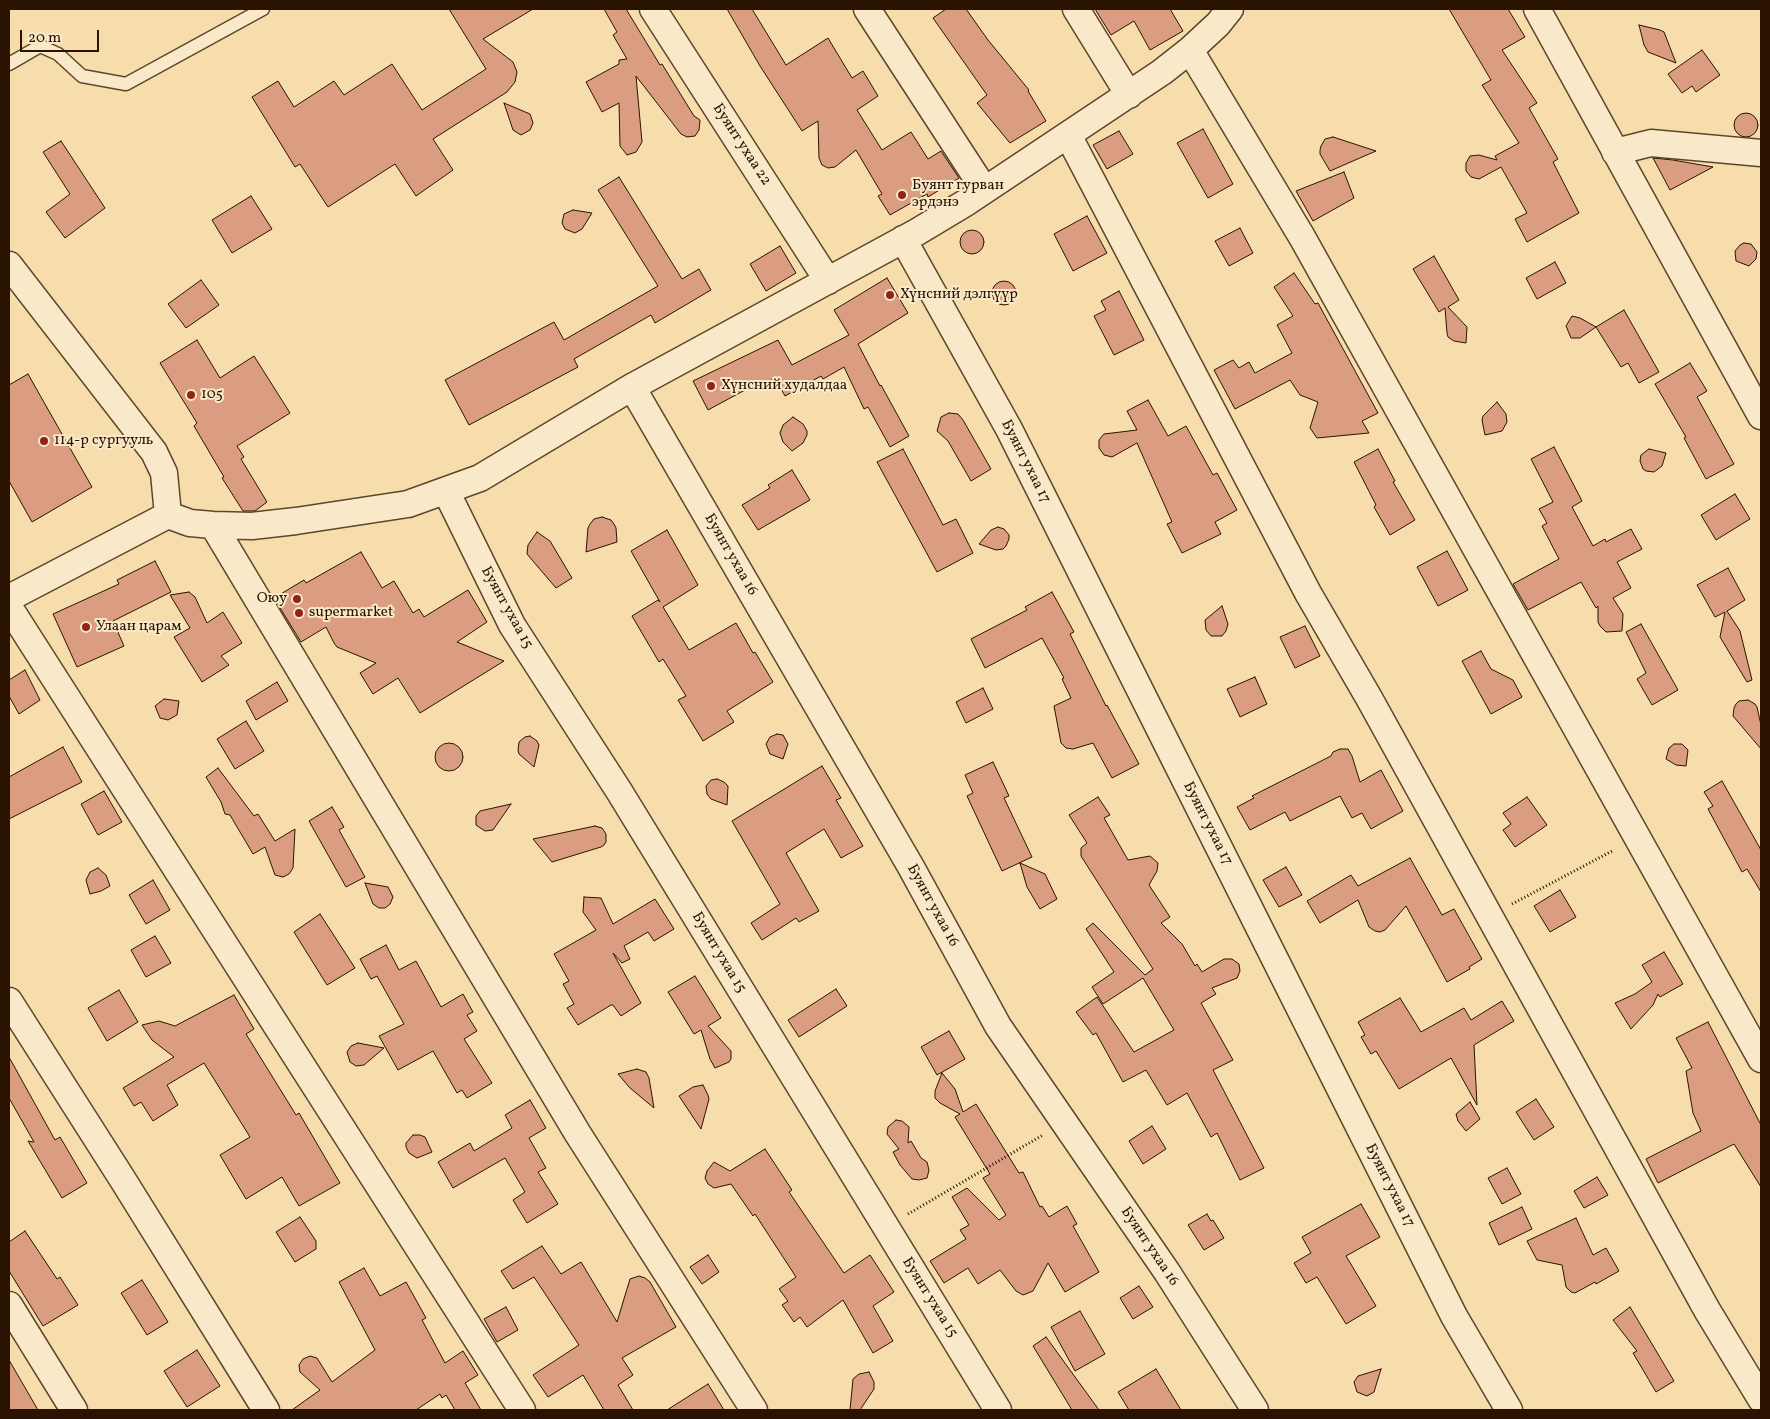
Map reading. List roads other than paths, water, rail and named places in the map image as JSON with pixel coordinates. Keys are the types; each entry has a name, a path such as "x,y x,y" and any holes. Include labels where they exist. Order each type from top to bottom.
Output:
{"street":[{"name":"Буянт ухаа 22","path":"653,9 828,281"},
{"path":"867,9 984,189"},
{"path":"1076,9 1129,95"},
{"path":"9,598 168,515 190,522 213,525 252,526 296,521 408,504 446,492 480,478 632,387 917,232 967,202 1129,95 1190,50 1218,24 1230,9"},
{"path":"1537,9 1761,416"},
{"path":"1190,50 1302,237 1761,1059"},
{"path":"1068,135 1308,593 1707,1310 1761,1399"},
{"path":"1615,152 1651,143 1761,153"},
{"name":"Буянт ухаа 17","path":"903,239 1009,430 1450,1307 1509,1410"},
{"path":"9,264 154,452 164,473 168,515"},
{"name":"Буянт ухаа 16","path":"632,387 906,859 998,1026 1167,1272 1256,1410"},
{"name":"Буянт ухаа 15","path":"446,492 512,624 619,791 998,1410"},
{"path":"213,525 578,1134 754,1410"},
{"path":"9,607 522,1410"},
{"path":"9,1001 266,1410"},
{"path":"9,1305 74,1410"}],"lane":[{"path":"9,64 40,46 58,54 82,76 126,84 263,9"}],"place":[{"name":"Буянт гурван эрдэнэ","path":"902,195"},
{"name":"Хүнсний дэлгүүр","path":"890,295"},
{"name":"Хүнсний худалдаа","path":"711,386"},
{"name":"105","path":"191,395"},
{"name":"114-р сургууль","path":"44,441"},
{"name":"Оюу","path":"297,599"},
{"name":"supermarket","path":"299,613"},
{"name":"Улаан царам","path":"86,627"}]}
